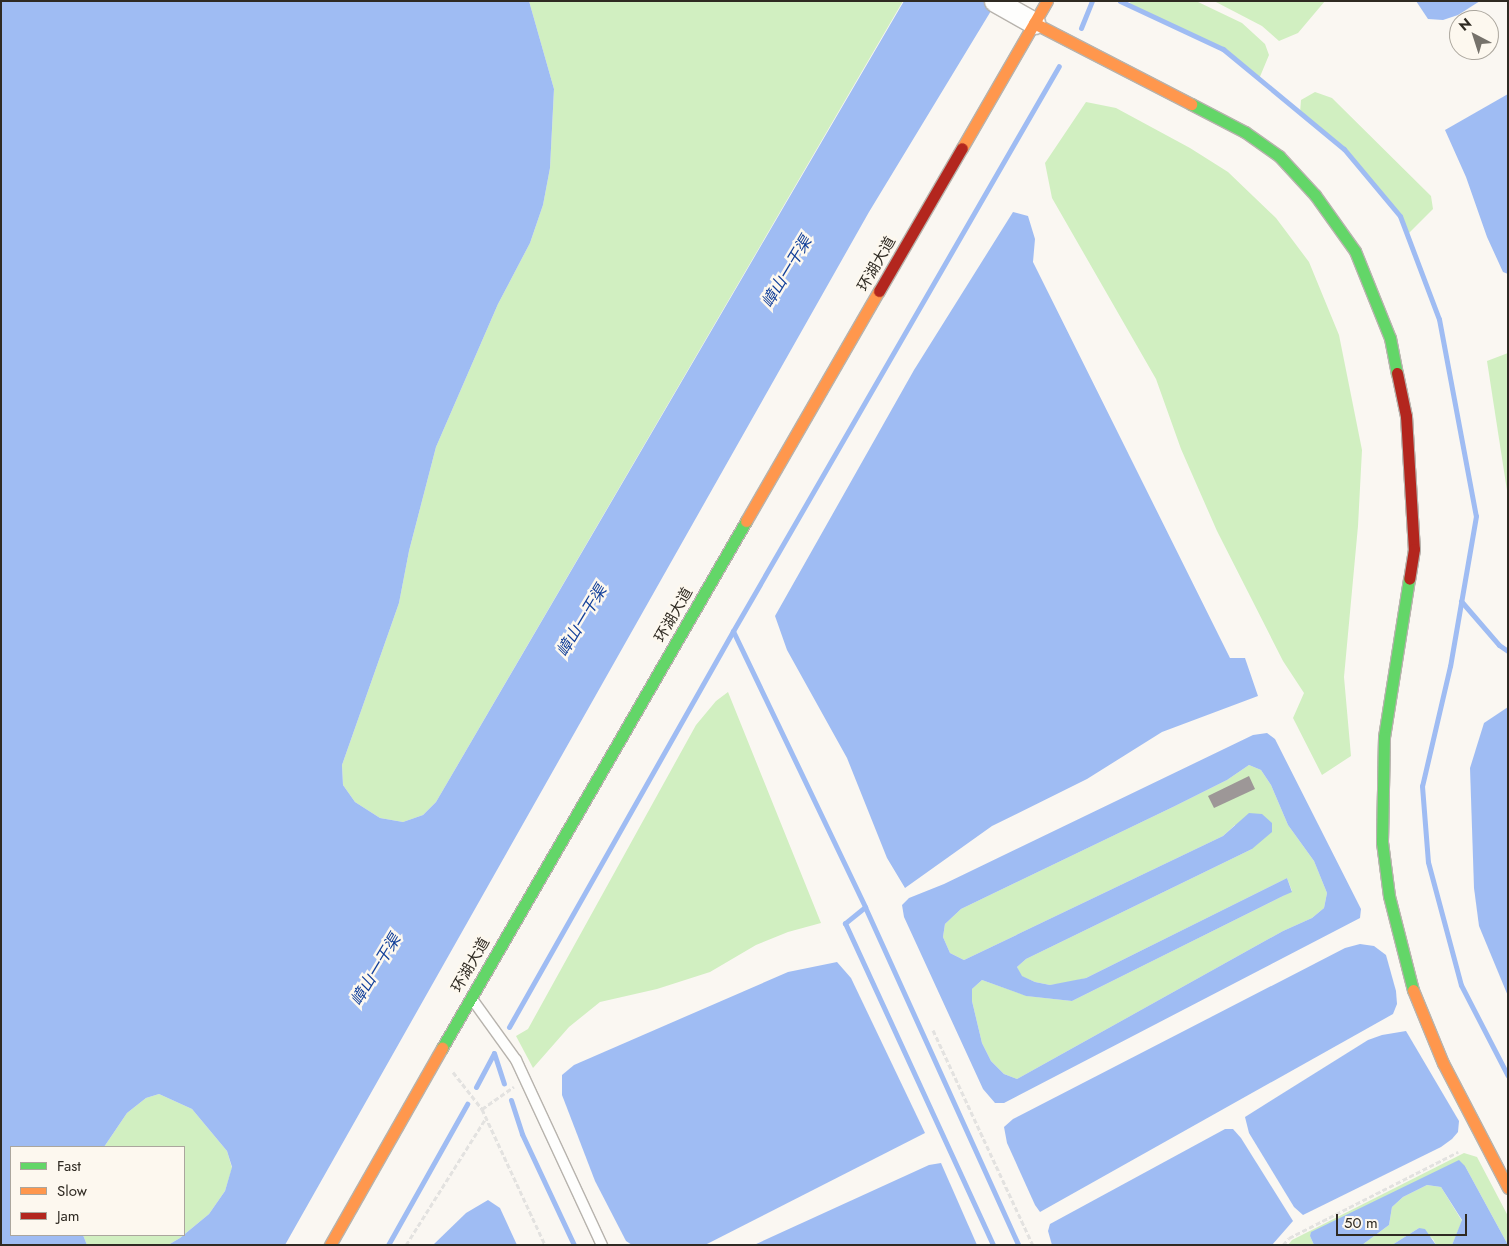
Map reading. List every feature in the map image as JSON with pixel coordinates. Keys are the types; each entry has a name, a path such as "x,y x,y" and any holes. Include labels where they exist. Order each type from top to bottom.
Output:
{"main road":[{"name":"环湖大道","path":"330,1245 438,1054 1047,1"},
{"path":"1034,23 1245,132 1279,156 1316,195 1355,251 1390,338 1406,416 1414,549 1384,738 1382,842 1389,896 1416,1000 1443,1063 1508,1188"}],"street":[{"path":"996,2 1034,23"}],"lane":[{"path":"471,997 516,1060 602,1245"}],"path":[{"path":"933,1030 1033,1245"},
{"path":"438,1054 482,1109 545,1245"},
{"path":"482,1109 525,1079"},
{"path":"406,1245 486,1118"},
{"path":"1283,1245 1289,1238 1458,1152"}],"green space":[{"path":"529,1 903,1 436,802 423,815 403,822 380,818 355,802 343,785 342,765 399,603 409,551 436,447 498,304 530,243 543,205 550,168 554,89"},
{"path":"1131,1 1196,1 1242,23 1265,44 1269,55 1259,79 1223,49 1129,5"},
{"path":"1214,1 1325,1 1298,33 1279,41 1262,26"},
{"path":"1315,92 1332,98 1431,196 1433,209 1407,235 1400,216 1344,149 1300,113 1301,100"},
{"path":"1086,102 1116,108 1190,148 1228,172 1276,218 1309,262 1339,335 1362,450 1358,526 1344,677 1351,756 1322,775 1293,718 1304,693 1283,661 1217,531 1181,449 1156,379 1052,198 1045,163"},
{"path":"1508,353 1508,497 1487,361"},
{"path":"728,692 821,923 788,932 756,945 710,972 657,989 600,1002 569,1027 533,1068 516,1036 528,1029 696,725 716,701"},
{"path":"1249,765 1261,770 1271,785 1288,825 1314,861 1327,893 1324,908 1312,918 1283,931 1017,1079 1004,1074 991,1061 982,1043 972,1001 972,989 982,980 1027,996 1072,1001 1292,891 1287,878 1086,978 1066,983 1050,985 1035,982 1021,976 1017,967 1026,959 1252,849 1235,825 1223,836 964,960 950,953 943,937 945,924 961,909 1227,780"},
{"path":"159,1094 192,1109 227,1151 232,1168 225,1191 209,1214 185,1234 185,1146 105,1146 127,1113 146,1098"},
{"path":"1464,1153 1477,1157 1508,1216 1508,1245 1465,1166 1310,1236 1314,1245 1288,1245 1292,1240"},
{"path":"1427,1185 1441,1187 1462,1221 1452,1245 1436,1245 1433,1239 1419,1228 1392,1245 1362,1245 1389,1225 1392,1207 1403,1197"},
{"path":"83,1236 183,1236 168,1245 87,1245"}],"water":[{"name":"嶂山一干渠","path":"1,1 529,1 554,89 550,168 543,205 530,243 498,304 436,447 409,551 399,603 342,765 343,785 355,802 380,818 403,822 423,815 436,802 904,1 997,1 869,212 285,1245 168,1245 185,1236 185,1234 209,1214 225,1191 232,1167 227,1151 192,1109 159,1094 146,1098 127,1113 105,1146 10,1146 10,1236 83,1236 87,1245 1,1245"},
{"path":"1416,1 1480,1 1466,10 1449,10 1449,18 1443,20 1428,19"},
{"path":"1508,94 1508,274 1503,272 1487,237 1466,177 1445,130"},
{"path":"1013,212 1028,216 1035,239 1033,262 1230,658 1245,658 1258,696 1162,732 1087,779 992,826 905,888 887,858 847,758 787,650 775,616 914,370"},
{"path":"1508,707 1508,996 1479,926 1474,888 1470,768 1484,723"},
{"path":"1267,733 1275,739 1361,909 1360,918 1004,1103 995,1103 983,1089 904,917 902,905 909,898 944,884 1253,735","holes":["1249,765 1261,770 1271,785 1288,825 1314,861 1327,893 1324,908 1312,918 1283,931 1017,1079 1004,1074 991,1061 982,1043 972,1001 972,989 982,980 1026,996 1072,1001 1292,892 1287,878 1086,978 1050,985 1035,982 1022,976 1017,967 1026,959 1252,849 1272,832 1272,823 1262,814 1249,813 1223,836 964,960 950,953 943,937 945,924 961,909 1175,806 1227,780"]},
{"path":"1360,944 1374,946 1386,955 1396,991 1397,1004 1393,1014 1040,1212 1007,1143 1004,1127 1013,1119 1345,948"},
{"path":"837,962 851,978 925,1133 705,1245 632,1245 626,1241 595,1181 562,1095 562,1075 574,1065 788,972"},
{"path":"1406,1031 1459,1121 1458,1132 1441,1147 1303,1215 1294,1207 1249,1133 1245,1117 1368,1040 1382,1035"},
{"path":"1225,1129 1233,1129 1241,1138 1293,1221 1272,1245 1052,1245 1048,1231 1050,1224"},
{"path":"1459,1160 1465,1166 1508,1245 1452,1245 1462,1220 1441,1187 1427,1185 1403,1197 1392,1207 1389,1225 1362,1245 1314,1245 1310,1236 1311,1232"},
{"path":"941,1163 977,1245 754,1245 929,1165"},
{"path":"488,1200 500,1208 517,1245 433,1245 466,1213"},
{"path":"1419,1228 1425,1229 1436,1245 1392,1245"}],"building":[{"path":"1249,776 1255,789 1214,808 1208,796"}],"waterway":[{"path":"1081,28 1092,1"},
{"path":"1120,1 1223,49 1344,149 1400,216 1439,319 1476,516 1450,666 1422,786 1428,862 1461,985 1508,1076"},
{"path":"509,1027 733,631 1059,66"},
{"path":"1461,601 1499,645 1508,651"},
{"path":"733,631 865,907 1018,1245"},
{"path":"865,907 845,923 993,1245"},
{"path":"494,1053 504,1083"},
{"path":"476,1087 494,1053"},
{"path":"511,1100 522,1134 574,1245"},
{"path":"388,1245 467,1104"}],"traffic: fast":[{"path":"1191,104 1245,132 1279,156 1315,195 1355,251 1390,338 1397,373"},
{"path":"442,1048 746,521"},
{"path":"1409,579 1384,737 1382,842 1389,896 1413,990"}],"traffic: slow":[{"path":"962,148 1047,1"},
{"path":"1034,23 1191,104"},
{"path":"746,521 879,291"},
{"path":"1413,990 1443,1063 1508,1188"},
{"path":"330,1245 442,1048"}],"traffic: jam":[{"path":"879,291 962,148"},
{"path":"1397,373 1406,416 1414,549 1409,579"}]}
